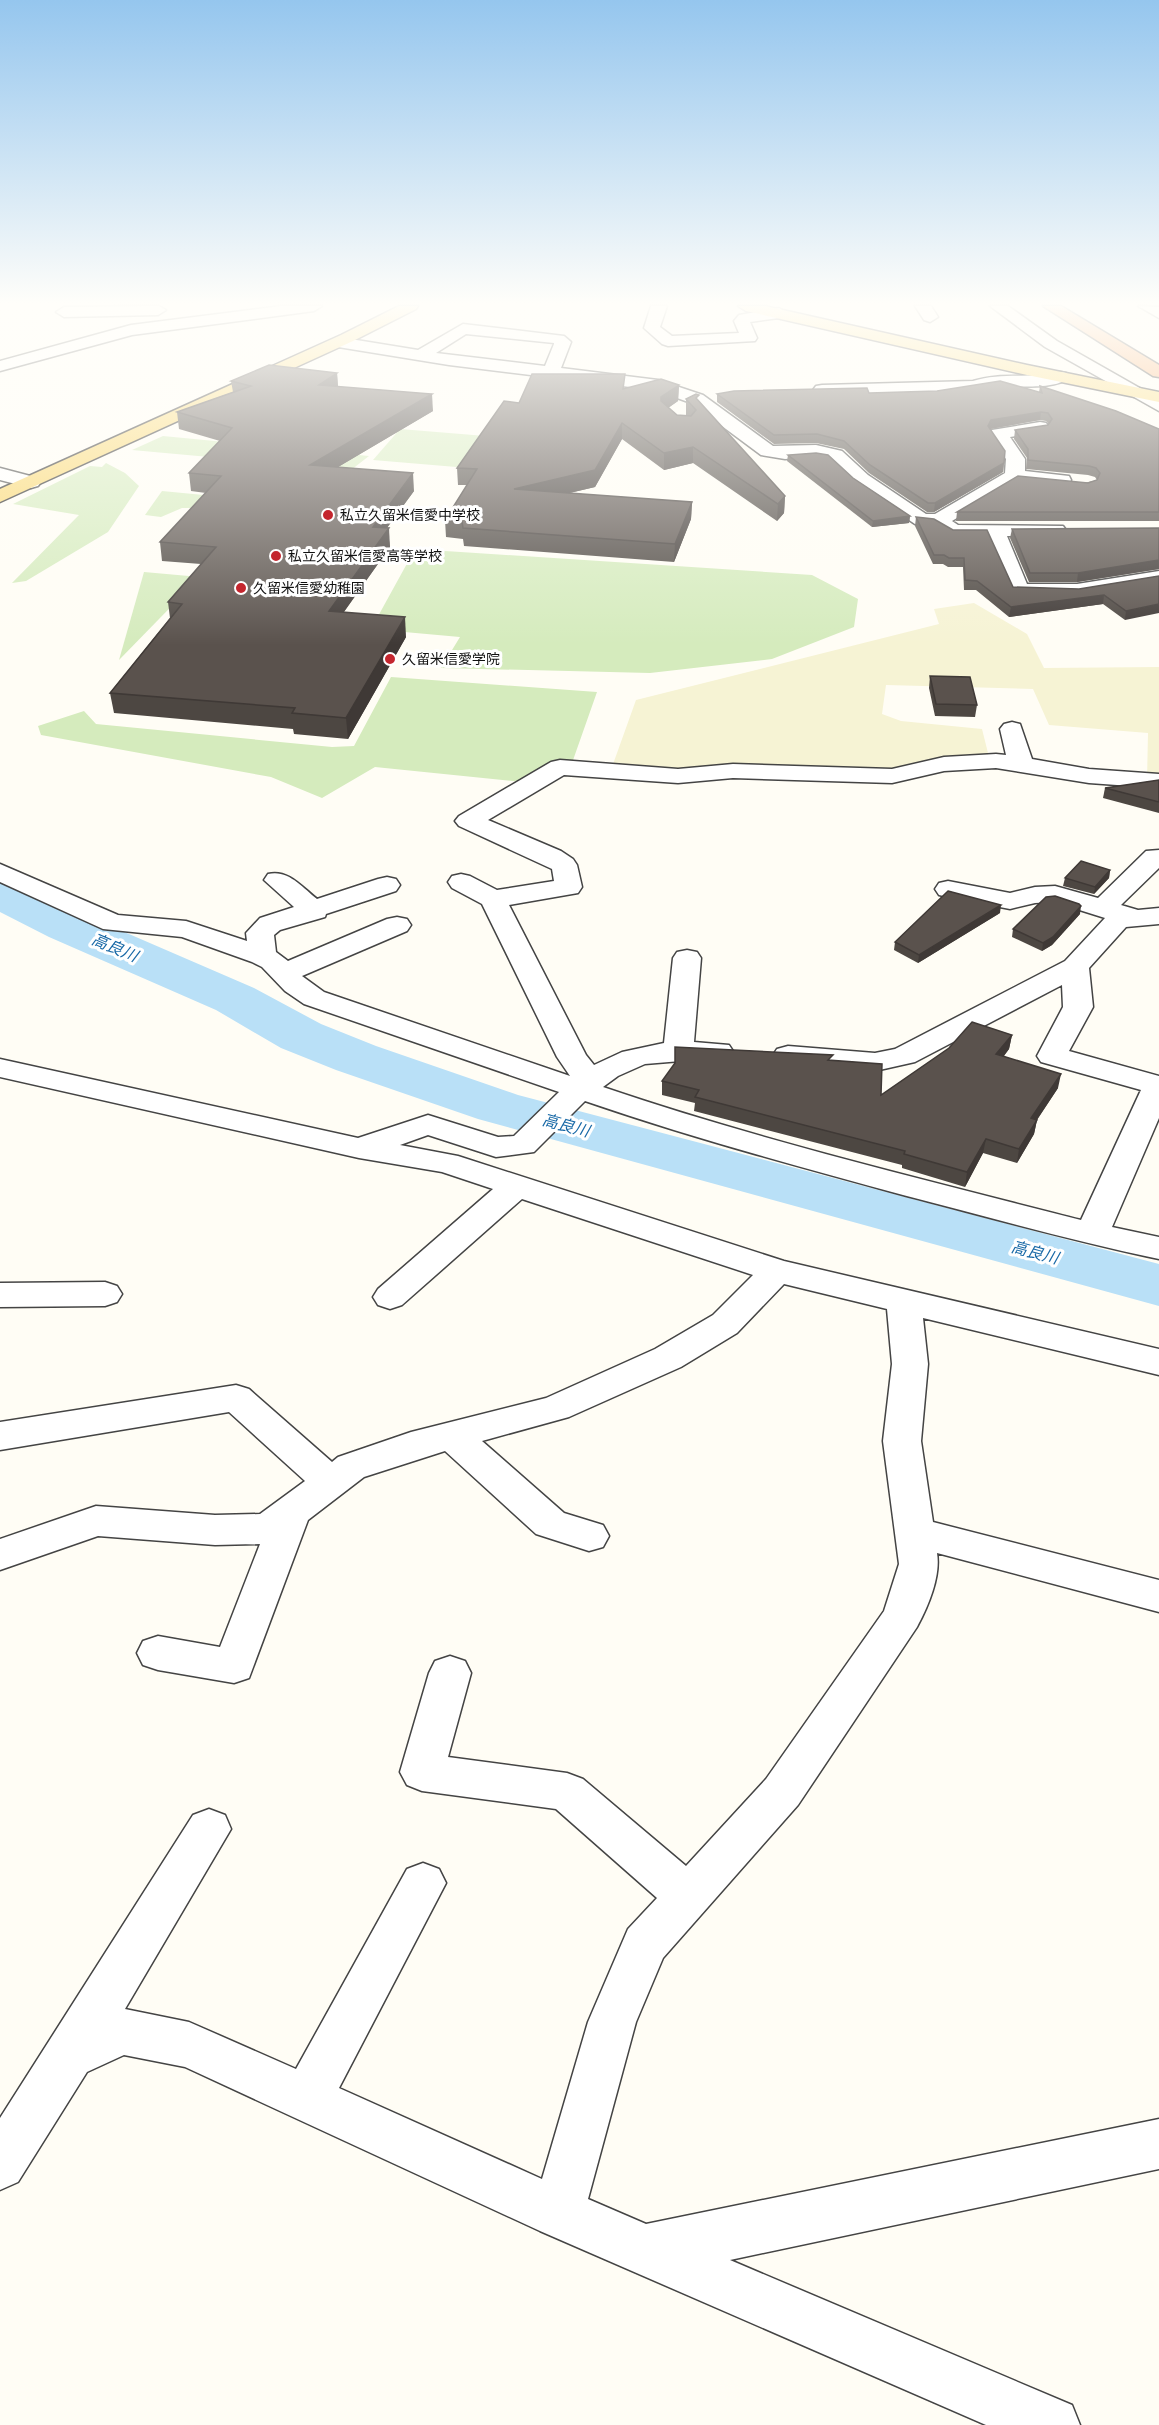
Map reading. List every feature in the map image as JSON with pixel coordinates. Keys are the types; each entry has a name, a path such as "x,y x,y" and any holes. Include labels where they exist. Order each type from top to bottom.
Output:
{"main road":[{"path":"0,496 169,419"}],"street":[{"path":"725,419 768,451 816,452 835,455 861,479 922,520 939,520 1013,476 1018,467 1018,459 998,434 1040,427"},
{"path":"0,474 31,482"},
{"path":"1013,476 1077,482"},
{"path":"939,520 953,531 1076,530"},
{"path":"994,530 1019,590 1077,590 1137,579 1159,578"},
{"path":"1012,729 1021,765"},
{"path":"493,899 569,888 564,865 552,857 468,821 560,767 678,776 733,771 850,777 892,776 944,764 996,761 1123,780 1159,781"},
{"path":"1103,908 1155,857"},
{"path":"0,872 113,923 186,929 273,965 314,998 644,1111 861,1173 1092,1234 1159,1248"},
{"path":"276,880 315,911"},
{"path":"461,882 493,899 572,1057 580,1089"},
{"path":"273,965 260,933 270,924 315,911 387,885"},
{"path":"948,889 1010,901 1035,895 1055,894 1103,908 1148,917"},
{"path":"359,1148 428,1125 496,1147 523,1145 580,1089 624,1061 678,1049 875,1062 904,1056 1075,967 1118,920 1148,917"},
{"path":"273,965 397,925"},
{"path":"678,1049 687,958"},
{"path":"1075,967 1078,1007 1052,1056 1158,1085 1150,1130 1092,1234"},
{"path":"0,1068 359,1148 447,1163 777,1271 1159,1362"},
{"path":"390,1297 517,1186"},
{"path":"0,1555 96,1521 215,1530 268,1529 351,1467 451,1435 556,1408 668,1358 725,1324 777,1271"},
{"path":"0,1295 105,1294"},
{"path":"558,2213 612,2022 645,1944 782,1792 903,1616 919,1564 902,1441 910,1364 904,1303"},
{"path":"0,1436 236,1398 330,1482"},
{"path":"451,1435 550,1524 589,1536"},
{"path":"158,1653 234,1666 292,1510"},
{"path":"914,1532 1159,1596"},
{"path":"450,1673 422,1772 567,1792 688,1896"},
{"path":"0,2164 209,1829"},
{"path":"307,2099 423,1883"},
{"path":"70,2055 123,2032 189,2045 558,2213 1052,2425"},
{"path":"645,2251 1159,2144"}],"shaded area":[{"path":"974,603 1027,634 1044,668 1159,667 1159,778 1147,781 1148,733 1049,725 1033,689 886,685 882,714 901,721 982,729 989,757 914,767 835,772 672,773 612,767 636,700 939,624 934,609"}],"green space":[{"path":"400,429 583,444 562,476 373,460"},
{"path":"163,436 369,456 351,470 132,450"},
{"path":"106,463 125,473 139,486 108,532 26,581 12,583 79,515 13,504 90,466 102,467"},
{"path":"162,491 214,496 201,508 182,508 161,517 145,515"},
{"path":"415,549 812,575 858,599 854,627 772,659 650,673 441,668 460,637 371,629"},
{"path":"144,572 200,577 119,660"},
{"path":"391,677 597,692 572,763 523,782 375,767 322,798 271,777 41,735 38,726 84,711 96,724 332,747 354,746"}],"building":[{"path":"202,419 389,419 310,465 413,473 373,527 389,528 329,611 405,617 346,718 292,713 295,708 110,693 182,604 168,602 216,547 160,542 221,476 189,473 232,428"},
{"path":"491,419 715,419 785,496 778,504 693,447 664,453 622,423 595,470 514,489 692,502 675,544 463,528 462,521 445,520 477,469 457,468"},
{"path":"752,419 996,419 991,420 988,426 1005,451 1004,463 935,503 928,503 870,465 844,441 817,434 774,435"},
{"path":"1052,419 1136,419 1159,429 1159,512 957,512 1018,476 1088,483 1097,480 1100,473 1096,468 1028,460 1028,449 1015,430 1048,425"},
{"path":"816,453 828,455 853,478 910,516 873,521 788,455"},
{"path":"916,517 934,519 953,530 987,530 1013,587 1079,589 1159,576 1159,604 1126,611 1104,595 1011,607 977,581 965,580 964,558 934,555"},
{"path":"1159,528 1159,560 1078,573 1030,573 1012,529"},
{"path":"930,676 970,677 977,705 936,704"},
{"path":"1159,780 1159,802 1105,788"},
{"path":"1081,861 1110,870 1095,887 1065,878"},
{"path":"948,891 1001,905 919,955 895,942"},
{"path":"1055,896 1081,906 1053,937 1043,943 1013,929 1046,897"},
{"path":"972,1022 1012,1035 996,1054 1061,1074 1031,1118 1037,1120 1019,1149 986,1139 967,1172 904,1154 905,1151 695,1097 699,1090 662,1081 675,1063 675,1047 833,1055 828,1060 882,1064 881,1095 949,1048"}],"waterway":[{"name":"高良川","path":"0,892 67,926 235,999 301,1036 356,1058 498,1107 1159,1285"}],"place":[{"name":"私立久留米信愛中学校","path":"328,515"},
{"name":"私立久留米信愛高等学校","path":"276,556"},
{"name":"久留米信愛幼稚園","path":"241,588"},
{"name":"久留米信愛学院","path":"390,659"}]}
